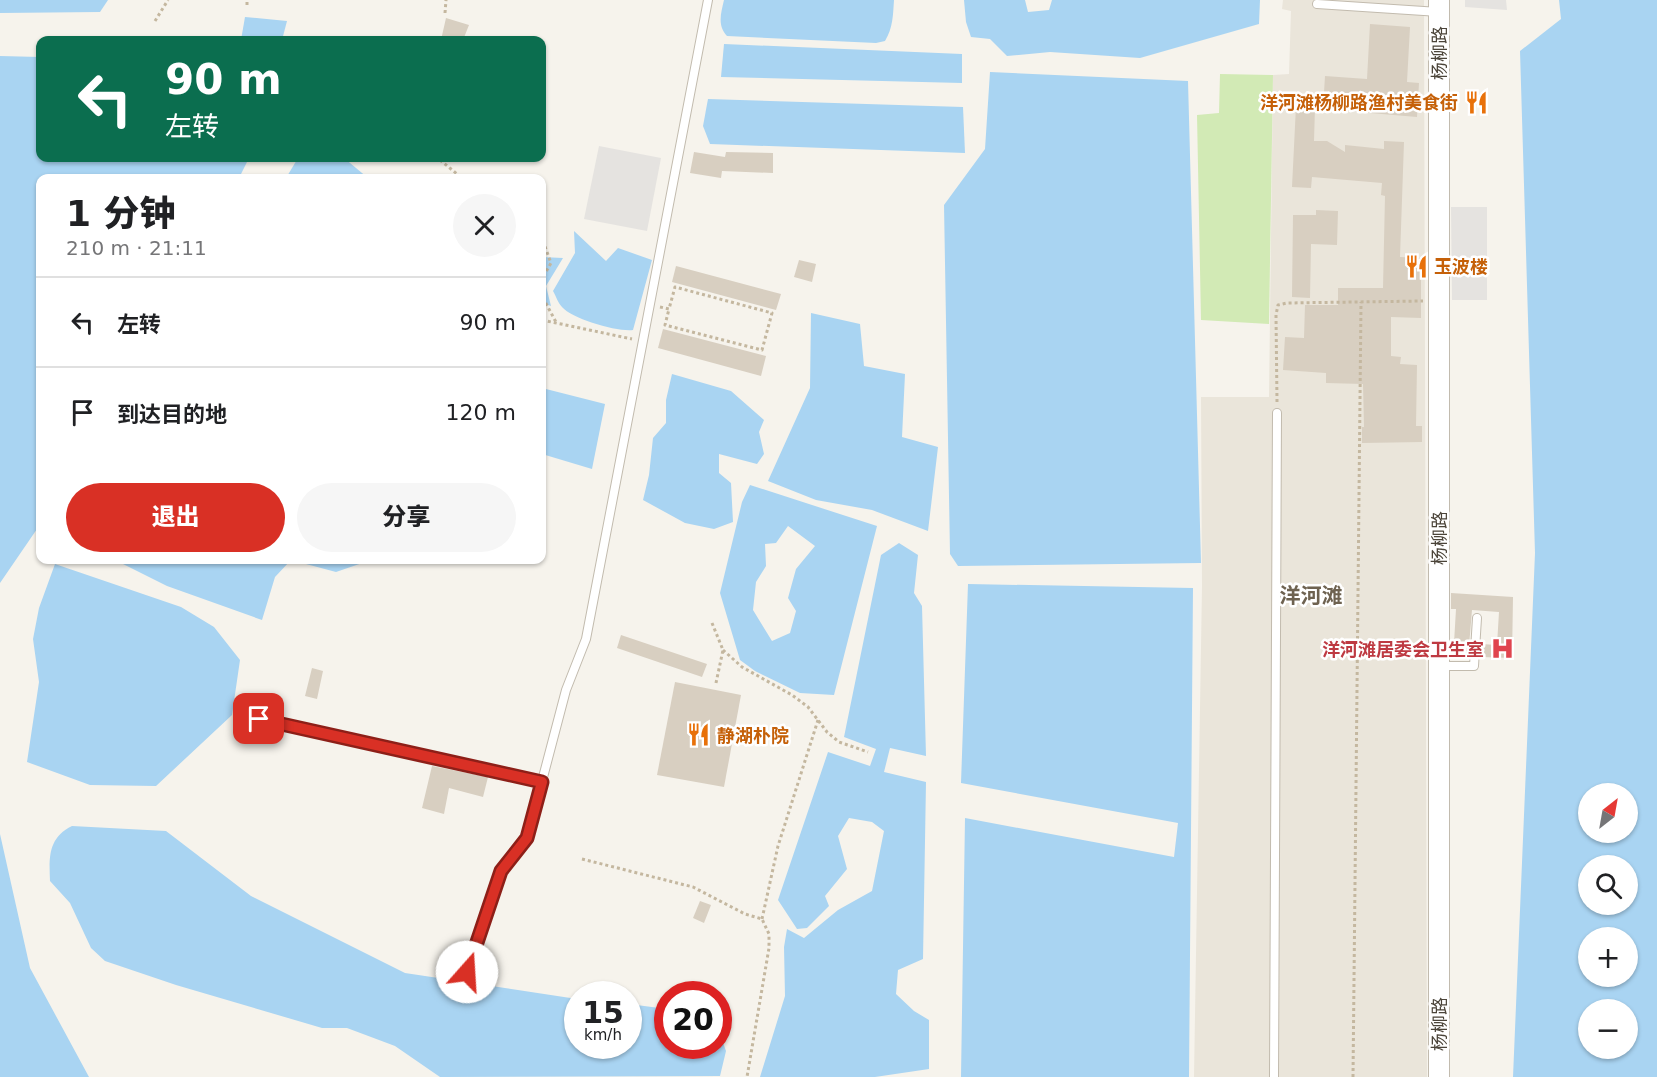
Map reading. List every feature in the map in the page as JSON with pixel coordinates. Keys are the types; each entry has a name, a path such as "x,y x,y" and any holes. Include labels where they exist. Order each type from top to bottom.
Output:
{"street":[{"name":"杨柳路","path":"1439,6 1439,1077"}],"lane":[{"path":"467,972 501,871 527,838 566,690 586,639 708,0"},
{"path":"1317,4 1439,6"},
{"path":"1274,1077 1277,413"},
{"path":"1439,666 1474,666 1477,618"},
{"path":"259,719 542,782"}],"path":[{"path":"155,21 168,0"},
{"path":"445,13 446,0"},
{"path":"442,162 457,174"},
{"path":"546,249 551,263 546,272"},
{"path":"675,287 772,313 762,350 665,325 669,309 675,287"},
{"path":"1277,413 1276,315 1278,305 1439,301"},
{"path":"1353,1077 1361,302"},
{"path":"546,303 557,324"},
{"path":"650,304 669,309"},
{"path":"546,321 643,342"},
{"path":"712,623 723,650 742,667 792,695 808,707 839,742 868,752"},
{"path":"716,683 723,650"},
{"path":"747,1077 769,948 769,934 762,919 778,846 818,720"},
{"path":"582,860 693,887 738,910 762,919"}],"shaded area":[{"path":"1283,0 1424,0 1427,1077 1194,1077 1202,586 1201,397 1269,397 1273,75 1289,74 1291,11 1282,9"},
{"path":"1465,0 1506,0 1507,10 1465,7"},
{"path":"599,146 661,158 647,231 584,219"},
{"path":"1451,207 1487,207 1487,300 1452,300"}],"green space":[{"path":"1220,74 1273,75 1269,324 1201,320 1197,115 1219,113"}],"water":[{"path":"0,0 108,0 100,12 0,13"},
{"path":"724,0 894,0 888,36 885,41 876,43 727,36 721,23"},
{"path":"964,0 1025,0 1028,12 1049,10 1052,0 1260,0 1259,24 1140,58 1050,52 1007,56 990,39 971,37 966,22"},
{"path":"1559,0 1657,0 1657,1077 1513,1077 1535,553 1520,51 1561,19"},
{"path":"245,17 287,21 283,36 242,36"},
{"path":"724,44 962,54 962,83 721,77"},
{"path":"0,56 36,57 36,162 247,162 241,174 36,174 36,530 0,583"},
{"path":"990,72 1188,81 1201,563 958,566 950,554 944,205 985,149"},
{"path":"708,99 963,107 965,153 710,144 703,126"},
{"path":"296,162 349,162 363,174 288,174"},
{"path":"574,231 606,261 618,248 652,260 633,330 595,324 567,312 559,304 553,291 575,253"},
{"path":"546,257 563,258 546,286"},
{"path":"546,286 551,306 546,304"},
{"path":"811,313 860,324 864,366 905,374 902,437 938,447 928,531 872,510 816,500 768,481 810,388"},
{"path":"672,374 731,391 764,420 759,432 764,454 757,464 719,454 719,473 731,483 733,522 714,529 685,523 643,500 649,475 653,438 666,423 666,400"},
{"path":"546,389 605,404 592,469 546,455"},
{"path":"750,485 877,526 834,695 800,693 755,671 740,660 720,593 742,502","holes":["788,526 815,546 796,569 788,598 796,611 790,633 772,641 753,610 756,582 766,566 765,544 776,543"]},
{"path":"899,543 918,555 914,593 922,606 926,756 890,748 884,772 926,782 923,959 898,970 896,994 914,1011 929,1020 929,1069 875,1077 760,1077 785,996 784,947 787,929 804,938 838,910 872,891 884,831 872,822 849,818 838,836 847,869 825,896 829,906 807,928 797,929 778,900 828,752 870,766 876,749 844,737 881,555"},
{"path":"55,564 181,607 214,627 240,660 232,715 156,786 90,785 27,762 39,682 33,639 39,608"},
{"path":"123,564 287,564 275,577 262,620 167,586"},
{"path":"306,564 359,564 336,572"},
{"path":"968,584 1193,588 1189,1077 961,1077 965,818 1174,857 1178,823 961,783"},
{"path":"72,826 166,831 251,896 405,973 564,997 564,1059 642,1059 642,1006 654,1007 654,1059 724,1059 720,1076 440,1077 395,1046 347,1028 322,1028 176,985 105,961 91,948 70,903 50,881 50,856 54,842"},
{"path":"0,834 30,968 89,1077 0,1077"}],"building":[{"path":"446,18 469,25 465,36 442,36"},
{"path":"1370,24 1410,27 1407,82 1419,83 1417,117 1323,109 1325,76 1367,79"},
{"path":"1296,106 1315,107 1314,141 1327,141 1345,152 1345,145 1384,149 1384,141 1404,142 1400,257 1421,258 1421,318 1391,317 1391,356 1401,357 1400,364 1417,365 1416,426 1422,426 1422,442 1362,443 1363,384 1326,383 1326,373 1283,370 1285,337 1304,338 1305,305 1338,305 1338,288 1383,288 1385,196 1381,195 1382,183 1312,177 1311,188 1292,187"},
{"path":"694,152 725,157 726,152 773,153 773,173 722,171 721,178 690,173"},
{"path":"1316,210 1338,211 1337,245 1311,244 1310,298 1292,297 1293,215 1316,215"},
{"path":"799,260 816,264 812,282 794,277"},
{"path":"676,266 781,294 776,310 672,282"},
{"path":"663,329 766,356 761,376 658,348"},
{"path":"1451,593 1513,597 1512,658 1481,657 1481,644 1497,645 1499,612 1472,610 1468,658 1451,658 1456,609 1451,609"},
{"path":"621,635 707,664 702,677 617,648"},
{"path":"312,668 323,671 317,699 305,696"},
{"name":"静湖朴院","path":"675,682 741,695 724,787 657,775"},
{"path":"432,766 488,777 483,797 449,788 444,814 422,808"},
{"path":"700,901 711,905 704,923 693,918"}],"place":[{"name":"洋河滩杨柳路渔村美食街","path":"1476,102"},
{"name":"玉波楼","path":"1416,266"},
{"name":"洋河滩居委会卫生室","path":"1502,649"},
{"name":"静湖朴院","path":"699,735"}],"district":[{"name":"洋河滩","path":"1311,596"}],"route":[{"path":"259,719 542,782 527,838 501,871 467,972"}]}
